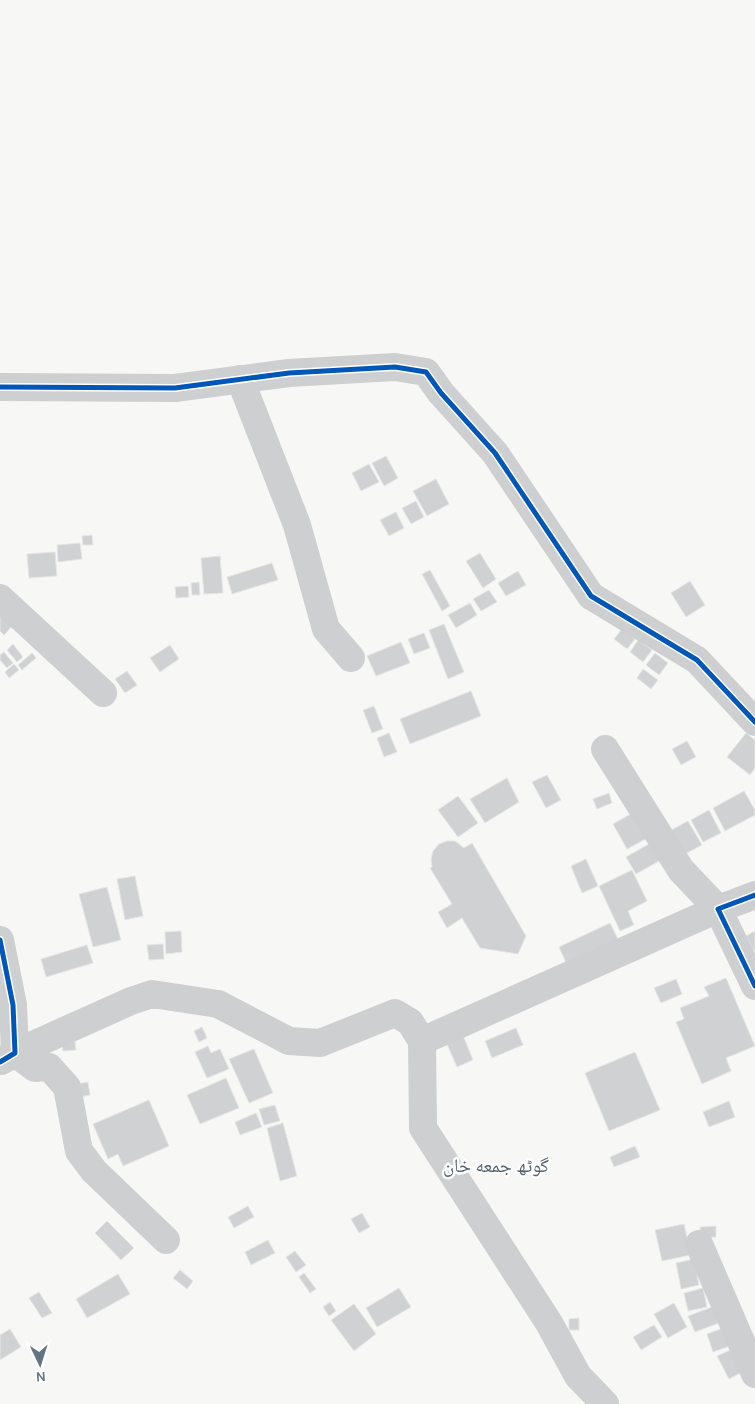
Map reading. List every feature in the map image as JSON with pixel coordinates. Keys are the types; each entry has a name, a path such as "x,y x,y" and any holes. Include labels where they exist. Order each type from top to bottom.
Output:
{"street":[{"path":"0,388 175,388 289,373 395,366 426,372 441,393 496,452 591,596 697,660 755,722"},
{"path":"240,379 298,525 326,630 351,658"},
{"path":"0,598 103,693"},
{"path":"605,749 681,870 718,909 755,986"},
{"path":"422,1040 718,909 755,895"},
{"path":"0,940 13,1005 8,1057"},
{"path":"8,1057 131,1000 152,994 218,1004 290,1041 320,1043 395,1013 410,1022 422,1040 423,1128 549,1323 578,1376 605,1404"},
{"path":"8,1057 36,1068 49,1067 67,1087 79,1151 94,1171 166,1240"},
{"path":"699,1244 755,1374"}],"building":[{"path":"386,456 398,478 384,486 372,463"},
{"path":"369,464 379,482 361,491 352,473"},
{"path":"436,479 449,504 427,516 413,491"},
{"path":"416,501 424,517 411,524 402,508"},
{"path":"396,512 404,528 389,536 380,520"},
{"path":"92,535 93,545 83,545 82,536"},
{"path":"80,543 82,559 58,562 57,545"},
{"path":"55,552 57,576 29,578 27,554"},
{"path":"480,553 496,579 483,588 466,561"},
{"path":"220,556 223,593 204,594 201,558"},
{"path":"272,563 278,580 232,594 227,577"},
{"path":"430,570 450,606 442,611 422,574"},
{"path":"518,571 526,585 506,596 498,583"},
{"path":"690,581 705,605 686,617 671,593"},
{"path":"199,582 200,595 192,595 191,583"},
{"path":"188,586 189,597 176,598 175,587"},
{"path":"489,590 497,602 481,611 473,599"},
{"path":"470,603 477,615 456,628 448,615"},
{"path":"0,614 13,625 4,635 0,631"},
{"path":"444,624 464,672 448,679 429,630"},
{"path":"622,629 635,639 627,649 614,639"},
{"path":"424,633 430,648 414,654 408,639"},
{"path":"638,640 652,650 643,662 630,652"},
{"path":"401,642 410,663 376,676 367,656"},
{"path":"13,644 23,657 17,662 7,650"},
{"path":"170,645 179,659 160,672 150,658"},
{"path":"4,652 13,663 7,668 0,660 0,655"},
{"path":"32,653 36,658 22,670 18,665"},
{"path":"655,653 668,663 659,675 646,665"},
{"path":"14,664 19,670 9,678 5,672"},
{"path":"643,669 658,680 651,689 637,678"},
{"path":"127,671 137,685 125,693 115,679"},
{"path":"471,691 481,716 410,744 400,719"},
{"path":"374,706 383,729 372,733 363,710"},
{"path":"389,733 397,752 384,757 377,738"},
{"path":"746,733 755,740 755,768 750,775 727,757"},
{"path":"687,741 696,757 681,765 672,749"},
{"path":"547,775 561,800 546,808 532,782"},
{"path":"507,778 519,802 485,823 470,799"},
{"path":"744,791 755,810 755,815 725,831 713,808"},
{"path":"609,793 612,803 597,809 593,799"},
{"path":"458,796 478,823 458,837 438,810"},
{"path":"709,810 721,833 703,842 691,820"},
{"path":"636,811 651,836 627,849 613,824"},
{"path":"688,821 702,845 677,858 664,834"},
{"path":"656,840 666,857 636,874 626,857"},
{"path":"455,841 464,848 472,843 526,936 518,954 480,948 462,918 447,928 438,912 452,904 430,868 432,867 433,851 439,844"},
{"path":"586,859 598,886 582,893 571,866"},
{"path":"632,870 647,901 628,911 634,925 620,931 599,886"},
{"path":"135,876 143,916 125,920 117,879"},
{"path":"107,887 121,940 93,947 79,894"},
{"path":"610,923 619,941 567,965 559,947"},
{"path":"181,931 182,952 166,954 165,932"},
{"path":"755,931 755,950 754,951 746,936"},
{"path":"163,944 164,959 149,960 147,945"},
{"path":"87,945 93,963 46,977 41,959"},
{"path":"726,978 755,1046 726,1058 731,1071 702,1084 676,1022 684,1019 680,1008 709,996 704,987"},
{"path":"676,979 682,994 661,1003 654,988"},
{"path":"202,1027 207,1038 199,1042 194,1031"},
{"path":"460,1028 473,1060 457,1067 443,1035"},
{"path":"516,1028 523,1045 492,1058 485,1041"},
{"path":"74,1035 76,1050 63,1051 61,1037"},
{"path":"208,1046 211,1053 220,1049 229,1069 207,1078 195,1052"},
{"path":"254,1049 273,1093 249,1103 229,1059"},
{"path":"635,1052 660,1110 609,1131 585,1073"},
{"path":"226,1078 239,1108 200,1124 187,1095"},
{"path":"88,1082 90,1095 79,1097 77,1084"},
{"path":"149,1100 169,1146 123,1166 118,1154 108,1159 93,1124"},
{"path":"729,1101 735,1117 709,1127 703,1112"},
{"path":"275,1105 280,1121 264,1125 259,1109"},
{"path":"256,1113 262,1127 240,1135 235,1122"},
{"path":"283,1123 297,1176 280,1181 267,1128"},
{"path":"635,1146 640,1157 614,1167 610,1157"},
{"path":"248,1206 254,1217 234,1228 228,1217"},
{"path":"362,1213 370,1227 359,1233 351,1219"},
{"path":"107,1221 134,1248 121,1260 95,1233"},
{"path":"684,1224 691,1255 662,1261 655,1230"},
{"path":"716,1226 716,1237 701,1238 700,1227"},
{"path":"268,1240 275,1253 251,1265 245,1252"},
{"path":"295,1251 306,1265 296,1272 286,1257"},
{"path":"694,1259 699,1285 681,1289 676,1263"},
{"path":"180,1270 193,1281 187,1289 173,1278"},
{"path":"304,1273 316,1289 310,1293 299,1277"},
{"path":"118,1274 130,1294 87,1318 76,1299"},
{"path":"399,1288 411,1307 377,1327 366,1308"},
{"path":"703,1288 707,1307 688,1311 684,1293"},
{"path":"39,1292 52,1313 42,1318 29,1298"},
{"path":"330,1302 336,1311 329,1316 323,1307"},
{"path":"674,1303 687,1327 668,1338 654,1314"},
{"path":"354,1304 376,1334 354,1351 331,1320"},
{"path":"712,1307 719,1323 695,1332 688,1316"},
{"path":"579,1318 579,1330 569,1330 569,1319"},
{"path":"654,1325 662,1337 641,1350 633,1337"},
{"path":"723,1328 730,1346 713,1352 707,1334"},
{"path":"10,1329 21,1347 0,1360 0,1335"},
{"path":"732,1349 744,1371 729,1379 717,1356"}],"cycle path":[{"path":"0,387 175,388 289,373 395,367 426,372 441,393 495,453 591,596 697,660 755,722"},
{"path":"755,895 718,909 755,986"},
{"path":"0,940 13,1005 15,1053 0,1062"}],"district":[{"name":"گوٹھ جمعه خان","path":"496,1166"}]}
